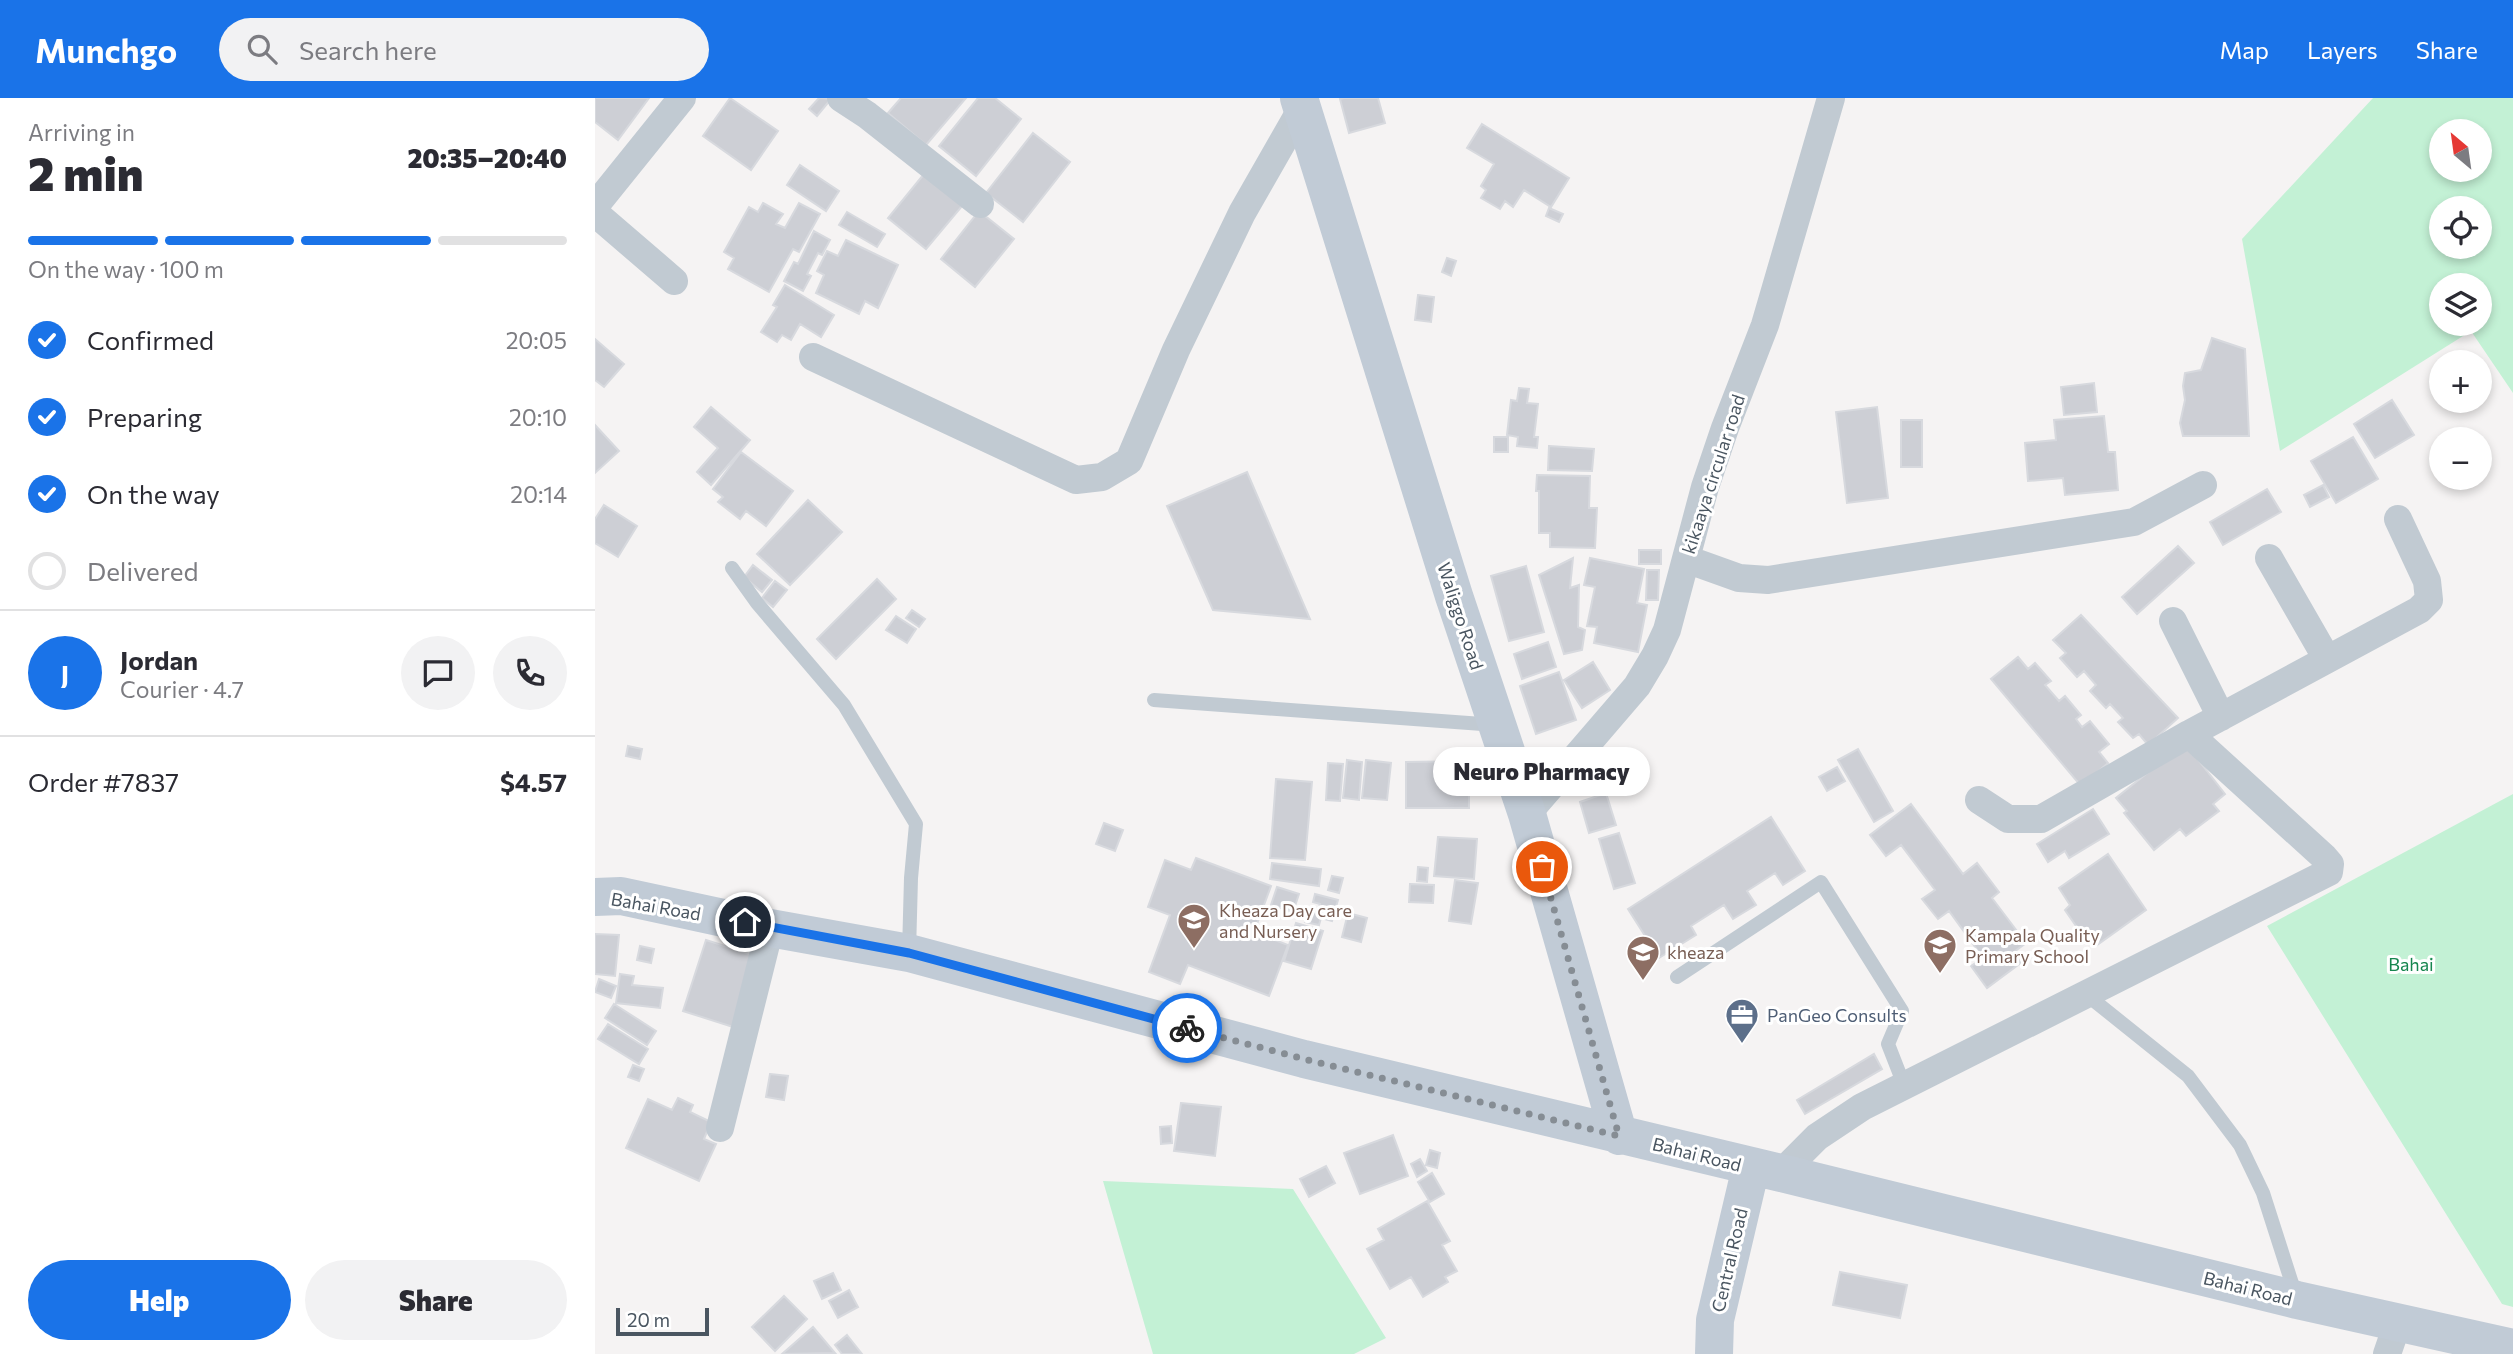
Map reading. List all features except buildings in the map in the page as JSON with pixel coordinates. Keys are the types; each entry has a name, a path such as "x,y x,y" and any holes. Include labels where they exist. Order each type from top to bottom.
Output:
{"street":[{"path":"595,206 682,98"},
{"path":"841,98 867,115 980,204"},
{"name":"kikaaya circular road","path":"1527,814 1637,686 1667,630 1705,487 1765,325 1831,98"},
{"path":"813,357 1076,480 1102,477 1129,461 1176,351 1242,213 1301,103"},
{"name":"Waliggo Road","path":"1301,103 1450,582 1527,814 1619,1136"},
{"path":"595,213 674,281"},
{"path":"1686,559 1739,578 1768,580 2134,522 2203,485"},
{"path":"1979,800 2008,819 2041,819 2221,716 2419,610 2429,600 2427,581 2398,520"},
{"path":"2269,558 2327,659"},
{"path":"2173,621 2221,716"},
{"path":"1766,1170 1862,1107 1904,1084 2329,872 2330,864 2324,857 2189,734"},
{"name":"Bahai Road","path":"595,897 621,896 770,928 909,953 1304,1059 2297,1300 2392,1338 2513,1348"},
{"path":"720,1128 770,928"},
{"name":"Central Road","path":"1714,1354 1715,1320 1766,1170"}],"lane":[{"path":"732,568 757,603 845,705 916,824 909,953"},
{"path":"1154,700 1497,725"},
{"path":"1677,977 1821,882 1902,1011 1888,1044 1904,1084"},
{"path":"2087,995 2188,1076 2240,1145 2263,1193 2297,1300"}],"green space":[{"path":"2373,98 2513,98 2513,393 2492,362 2492,350 2484,350 2474,336 2492,336 2492,273 2429,273 2429,336 2463,336 2441,350 2429,350 2429,357 2280,451 2242,239"},
{"name":"Bahai","path":"2513,794 2513,1307 2502,1304 2267,926"},
{"path":"1103,1181 1293,1189 1386,1338 1354,1354 1153,1354"}],"way so far":[{"path":"1187,1028 1619,1136 1542,867"}],"place":[{"name":"Neuro Pharmacy","path":"1542,867"},
{"name":"Kheaza Day care and Nursery","path":"1194,950"},
{"name":"Kampala Quality Primary School","path":"1940,975"},
{"name":"kheaza","path":"1643,982"},
{"name":"PanGeo Consults","path":"1742,1045"}],"route":[{"path":"745,922 909,953 1187,1028"}]}
